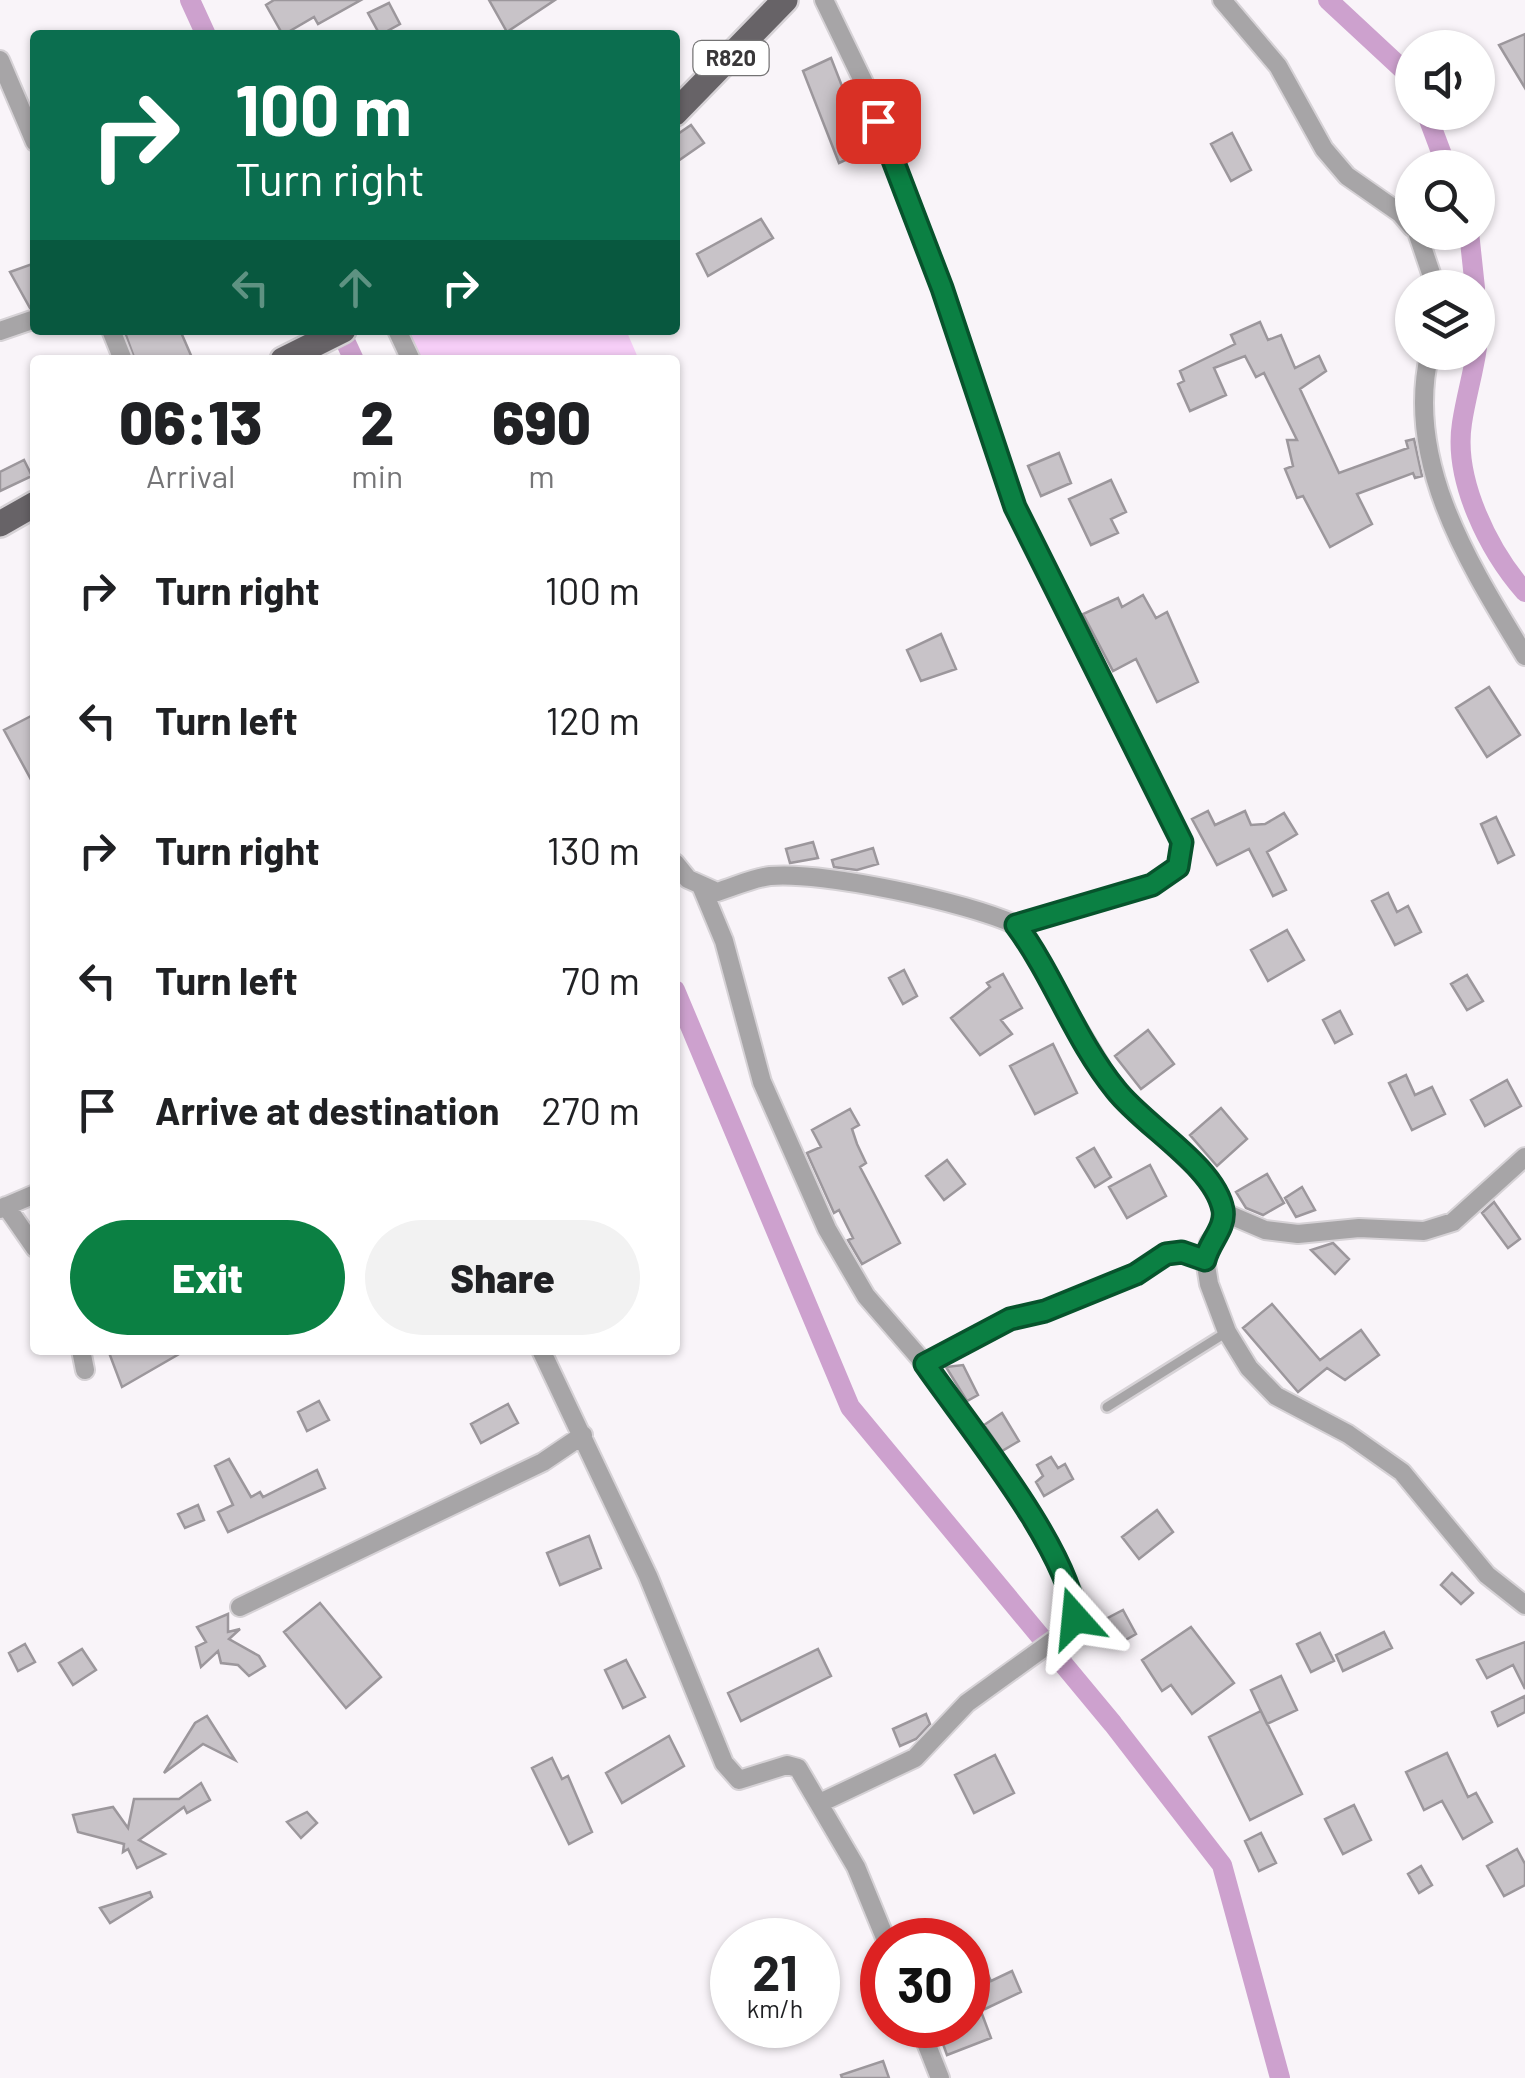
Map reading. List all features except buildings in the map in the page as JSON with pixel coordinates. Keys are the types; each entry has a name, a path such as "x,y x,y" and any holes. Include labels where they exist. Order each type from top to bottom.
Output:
{"main road":[{"name":"R820","path":"680,108 785,0"},
{"path":"293,355 333,335"},
{"path":"0,524 30,507"}],"street":[{"path":"702,888 717,892 764,876 825,878 949,904 1016,925 1152,885 1178,867 1182,842 1015,507 942,288 873,106 824,0"},
{"path":"1222,0 1278,66 1336,162 1395,213"},
{"path":"0,60 30,130"},
{"path":"0,331 30,321"},
{"path":"1428,370 1424,401 1448,516 1468,564 1525,656"},
{"path":"680,868 702,888 724,941 762,1082 796,1164 866,1296 925,1364 1025,1504 1074,1596 1075,1618 1064,1633 968,1703 915,1758 822,1802"},
{"path":"1016,925 1115,1090 1204,1175 1224,1212 1222,1228 1209,1243 1205,1260 1209,1284 1227,1332 1250,1368 1276,1396 1348,1434 1402,1472 1486,1575 1525,1605"},
{"path":"1224,1212 1264,1230 1298,1234 1359,1228 1424,1231 1453,1222 1525,1157"},
{"path":"30,1196 3,1207 30,1242"},
{"path":"925,1364 1010,1319 1045,1311 1136,1274 1166,1254 1182,1252 1205,1260"},
{"path":"81,1355 85,1370"},
{"path":"543,1355 648,1576 731,1774 749,1780 787,1765 798,1768 822,1802 877,1918"},
{"path":"240,1607 543,1462 583,1435"},
{"path":"928,2048 940,2078"}],"lane":[{"path":"1107,1407 1227,1332"}],"shaded area":[{"path":"409,335 628,335 637,355 419,355"}],"waterway":[{"path":"190,0 204,30"},
{"path":"1328,0 1395,62"},
{"path":"1433,130 1440,150"},
{"path":"1471,250 1473,270"},
{"path":"342,335 352,355"},
{"path":"1472,370 1461,445 1468,491 1487,536 1525,592"},
{"path":"680,1002 850,1407 1113,1724 1222,1865 1280,2078"}],"route":[{"path":"878,121 942,288 1015,507 1166,802 1182,842 1178,867 1152,885 1016,925 1115,1090 1204,1175 1224,1212 1222,1228 1209,1243 1205,1260 1182,1252 1166,1254 1136,1274 1045,1311 1010,1319 953,1345 925,1364 1025,1504 1074,1596 1075,1618"}]}
